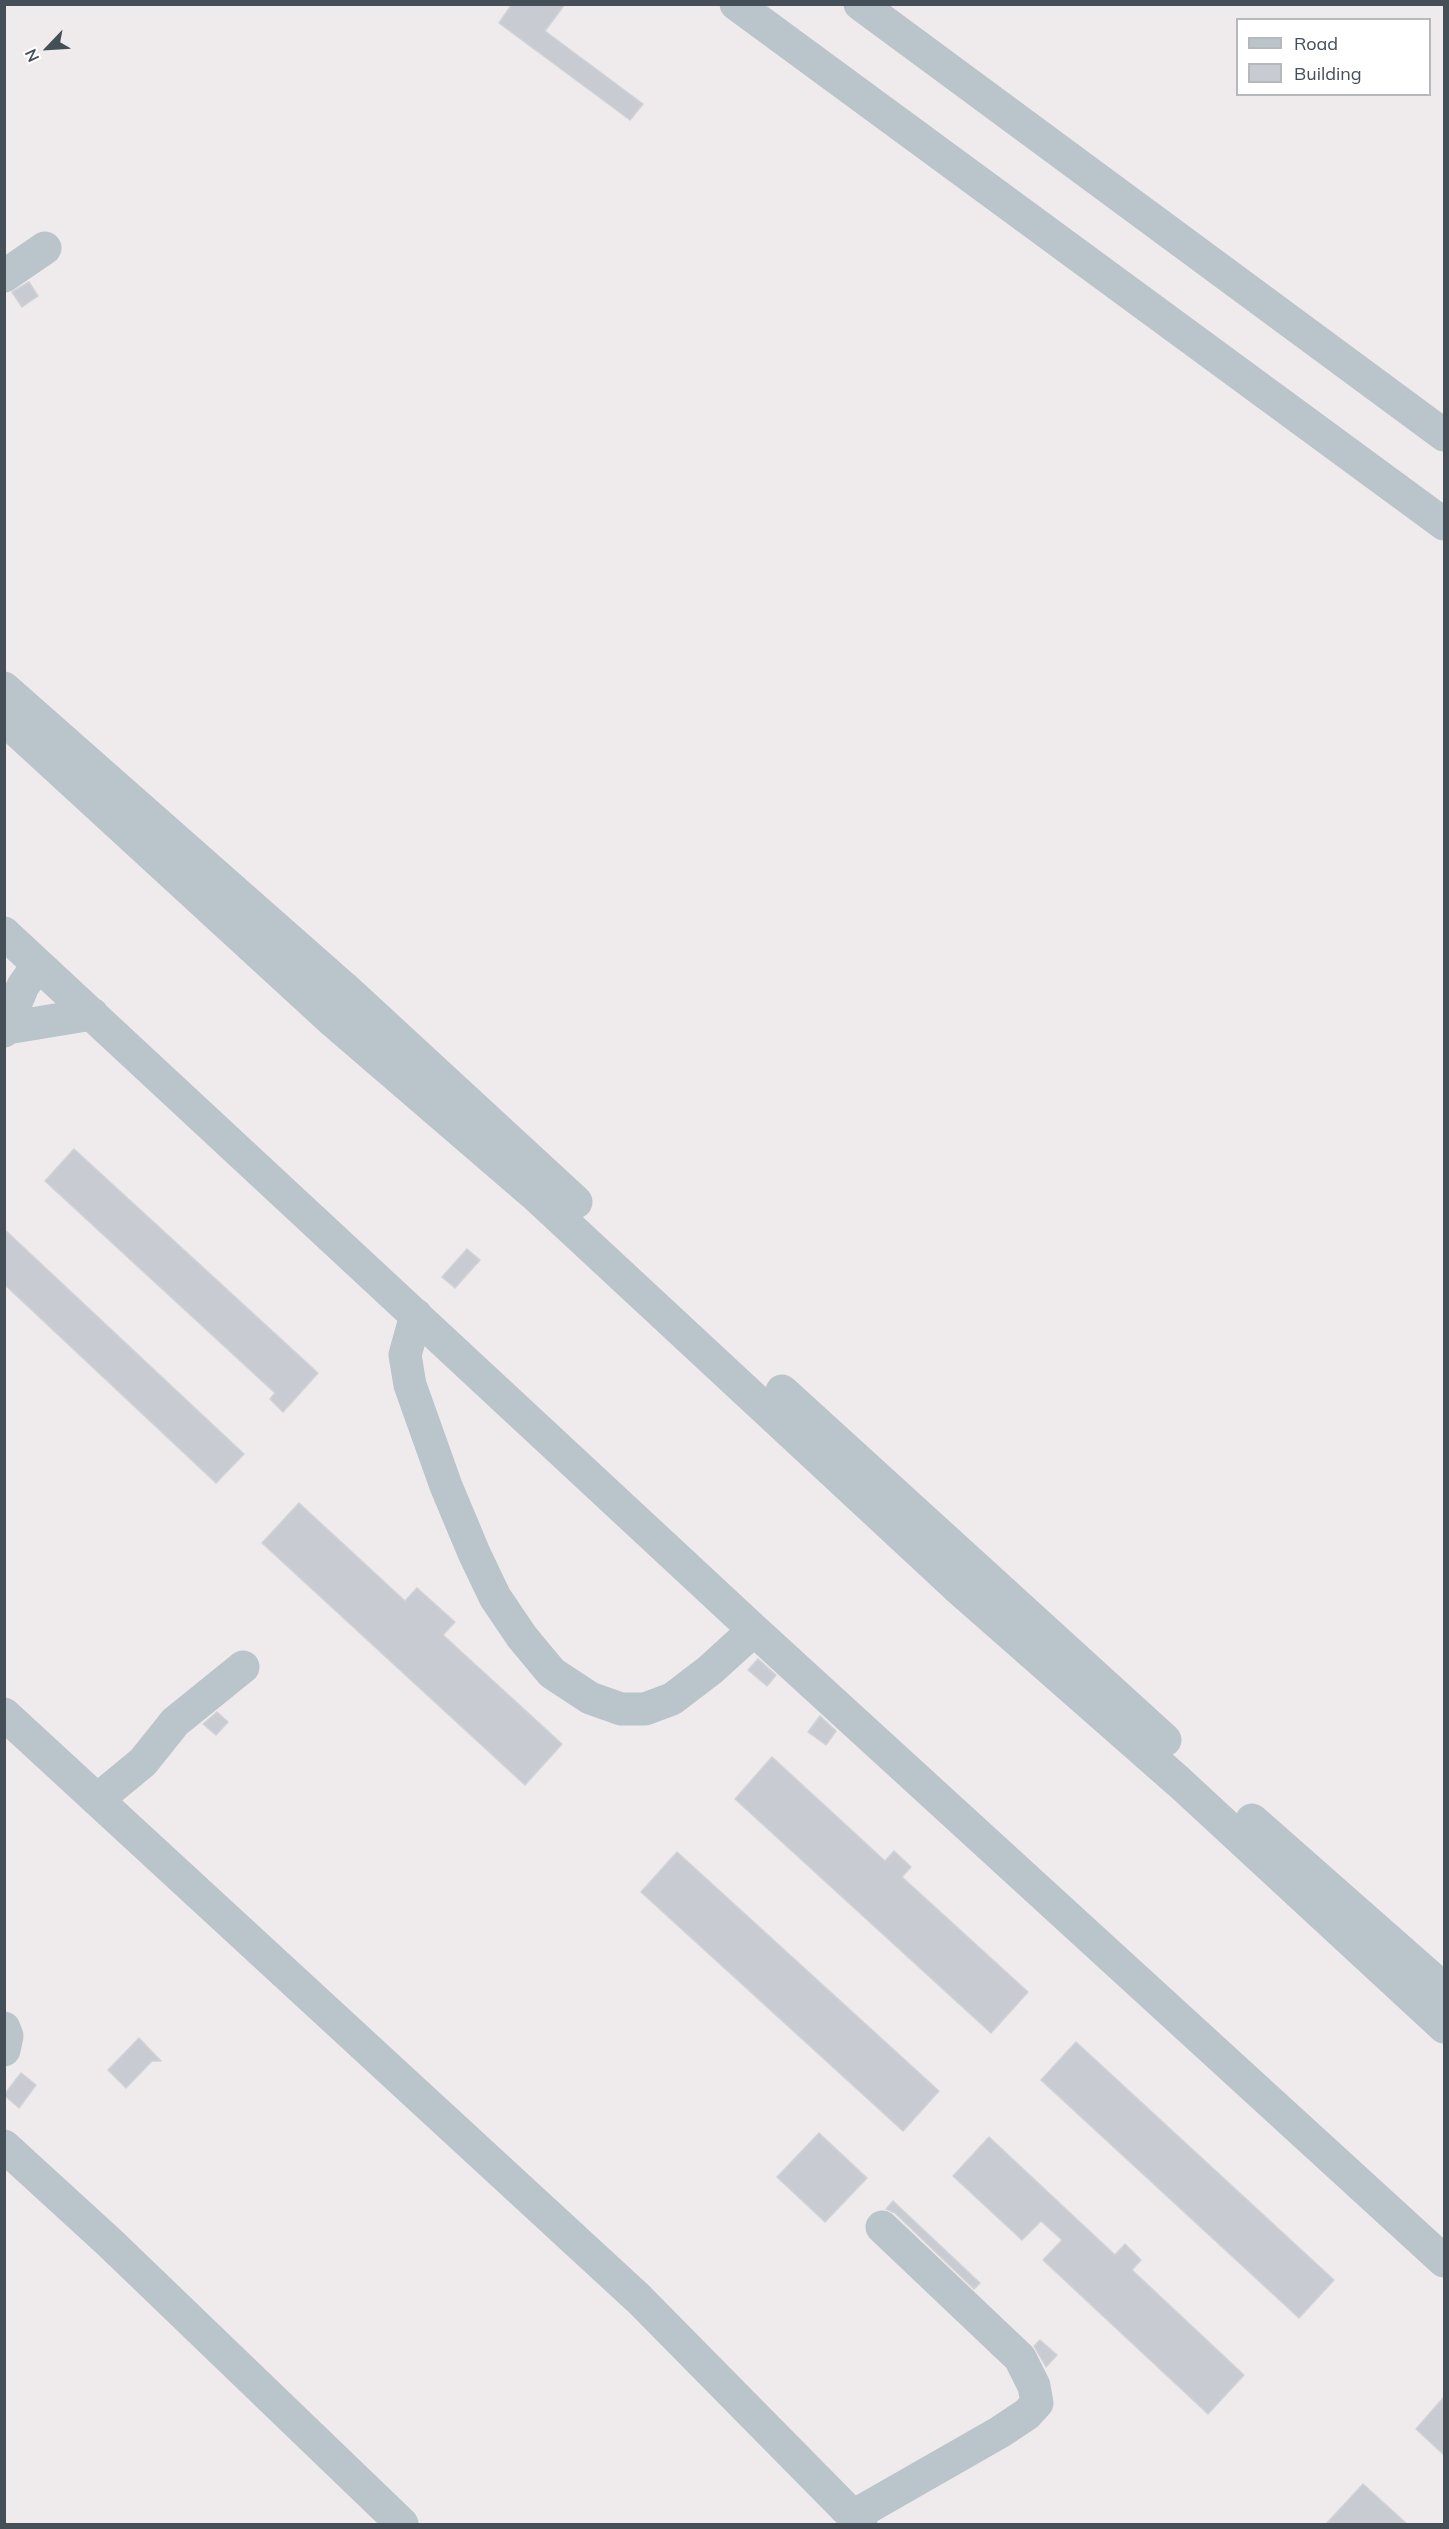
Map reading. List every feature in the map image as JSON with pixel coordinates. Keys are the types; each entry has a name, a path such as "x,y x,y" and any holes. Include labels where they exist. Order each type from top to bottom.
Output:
{"street":[{"path":"736,4 1444,524"},
{"path":"860,4 1444,435"},
{"path":"4,276 45,248"},
{"path":"4,688 343,987 1256,1823 1444,1989"},
{"path":"4,719 334,1022 535,1195 957,1587 1179,1782 1444,2027"},
{"path":"4,933 754,1630 1444,2261"},
{"path":"6,1029 23,987 38,965"},
{"path":"6,1029 92,1014"},
{"path":"416,1315 405,1355 410,1385 446,1486 495,1597 522,1637 552,1673 590,1698 621,1709 645,1709 672,1699 710,1670 754,1630"},
{"path":"97,1800 143,1762 175,1722 243,1667"},
{"path":"4,1714 639,2299 857,2520 1000,2432 1027,2414 1037,2403 1034,2386 1020,2358 882,2227"},
{"path":"4,2028 7,2036 4,2050"},
{"path":"4,2146 118,2250 402,2524"}],"building":[{"path":"512,4 565,4 545,31 643,104 630,120 499,23"},
{"path":"29,282 38,296 22,307 12,292"},
{"path":"74,1149 318,1373 283,1412 270,1399 275,1393 45,1181"},
{"path":"4,1229 244,1454 216,1483 4,1284"},
{"path":"467,1249 480,1260 455,1288 442,1277"},
{"path":"299,1503 405,1601 417,1588 455,1622 443,1635 562,1744 525,1785 262,1543"},
{"path":"758,1659 776,1675 767,1686 748,1670"},
{"path":"217,1712 228,1722 216,1735 203,1724"},
{"path":"820,1716 836,1731 826,1745 808,1732"},
{"path":"772,1757 885,1861 894,1851 911,1867 902,1877 1028,1992 991,2033 735,1799"},
{"path":"677,1852 939,2091 903,2131 641,1892"},
{"path":"139,2038 161,2061 152,2061 126,2088 108,2070"},
{"path":"1076,2042 1334,2280 1299,2318 1041,2080"},
{"path":"21,2073 36,2085 19,2108 4,2095"},
{"path":"819,2133 867,2178 825,2222 777,2177"},
{"path":"989,2137 1115,2255 1125,2244 1141,2260 1132,2270 1244,2375 1208,2414 1043,2260 1062,2240 1041,2221 1022,2240 953,2176"},
{"path":"893,2201 980,2283 974,2289 895,2213 886,2209"},
{"path":"1040,2340 1057,2355 1046,2367 1034,2346"},
{"path":"1444,2397 1444,2455 1416,2429"},
{"path":"1363,2484 1407,2524 1326,2524"}]}
